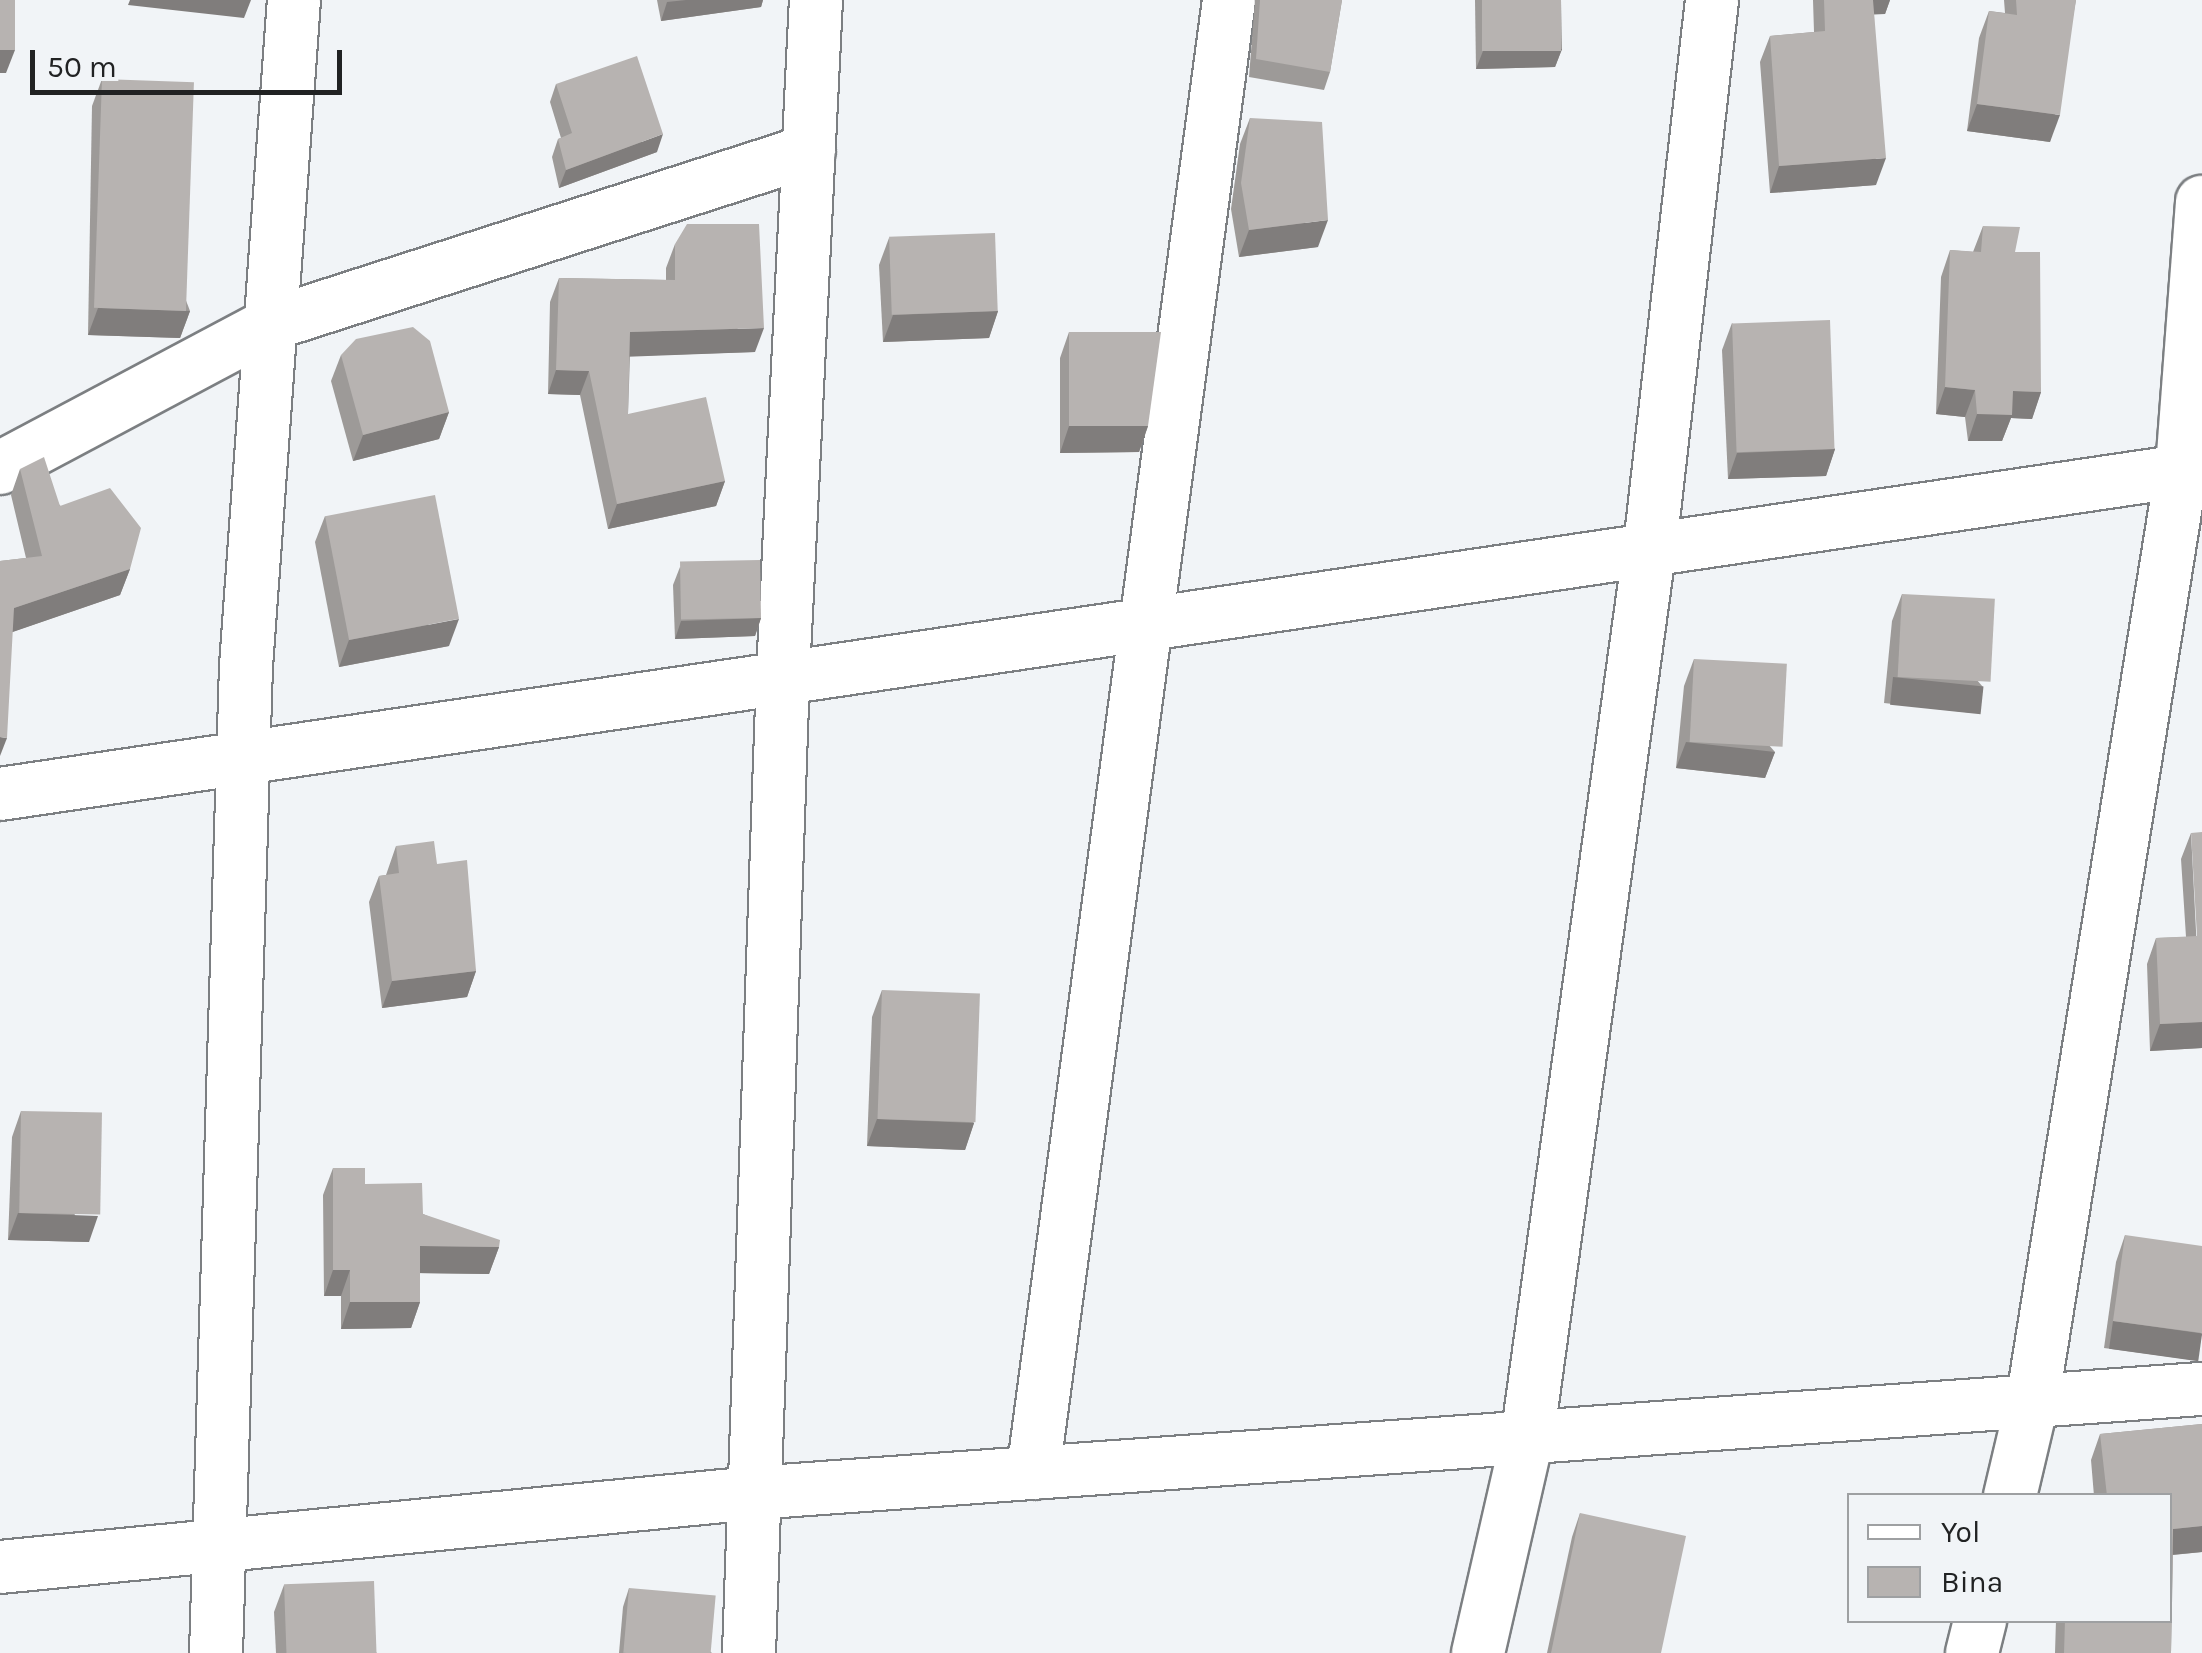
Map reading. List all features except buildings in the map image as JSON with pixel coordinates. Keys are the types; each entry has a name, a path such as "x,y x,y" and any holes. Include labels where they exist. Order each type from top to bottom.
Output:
{"street":[{"path":"216,1653 242,757 294,0"},
{"path":"749,1653 783,674 816,0"},
{"path":"1033,1474 1230,0"},
{"path":"1478,1653 1527,1439 1650,546 1712,0"},
{"path":"0,468 270,324 809,152"},
{"path":"2011,1493 2032,1403 2192,468 2202,202"},
{"path":"0,794 783,674 2192,468"},
{"path":"0,1567 754,1493 2202,1389"},
{"path":"1972,1653 1979,1623"}]}
